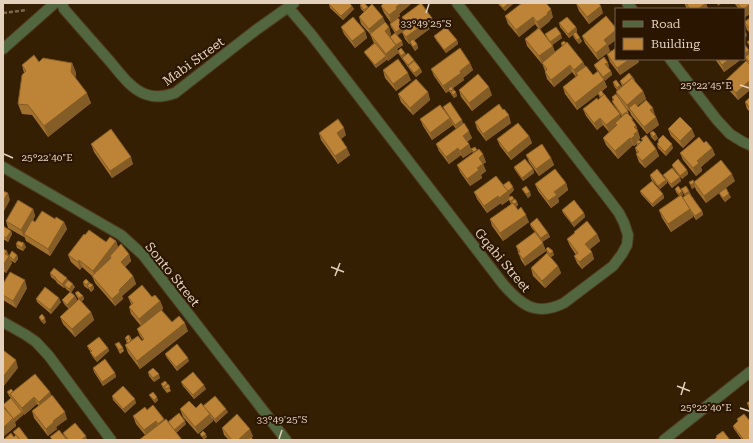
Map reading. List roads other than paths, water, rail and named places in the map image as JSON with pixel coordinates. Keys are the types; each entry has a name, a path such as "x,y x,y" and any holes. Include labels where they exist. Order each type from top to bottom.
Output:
{"street":[{"path":"3,50 56,3"},
{"name":"Mabi Street","path":"62,3 64,9 129,83 143,94 152,97 166,96 175,93 256,30 291,5"},
{"name":"Gqabi Street","path":"291,5 311,34 513,296 530,307 539,309 556,307 564,303 613,266 622,254 628,235 619,213 457,3"},
{"path":"671,60 717,120 730,134 736,139 750,145"},
{"name":"Sonto Street","path":"3,167 97,220 131,243 160,276 286,440"},
{"path":"3,322 36,342 49,356 112,440"},
{"path":"664,440 750,372"}]}
